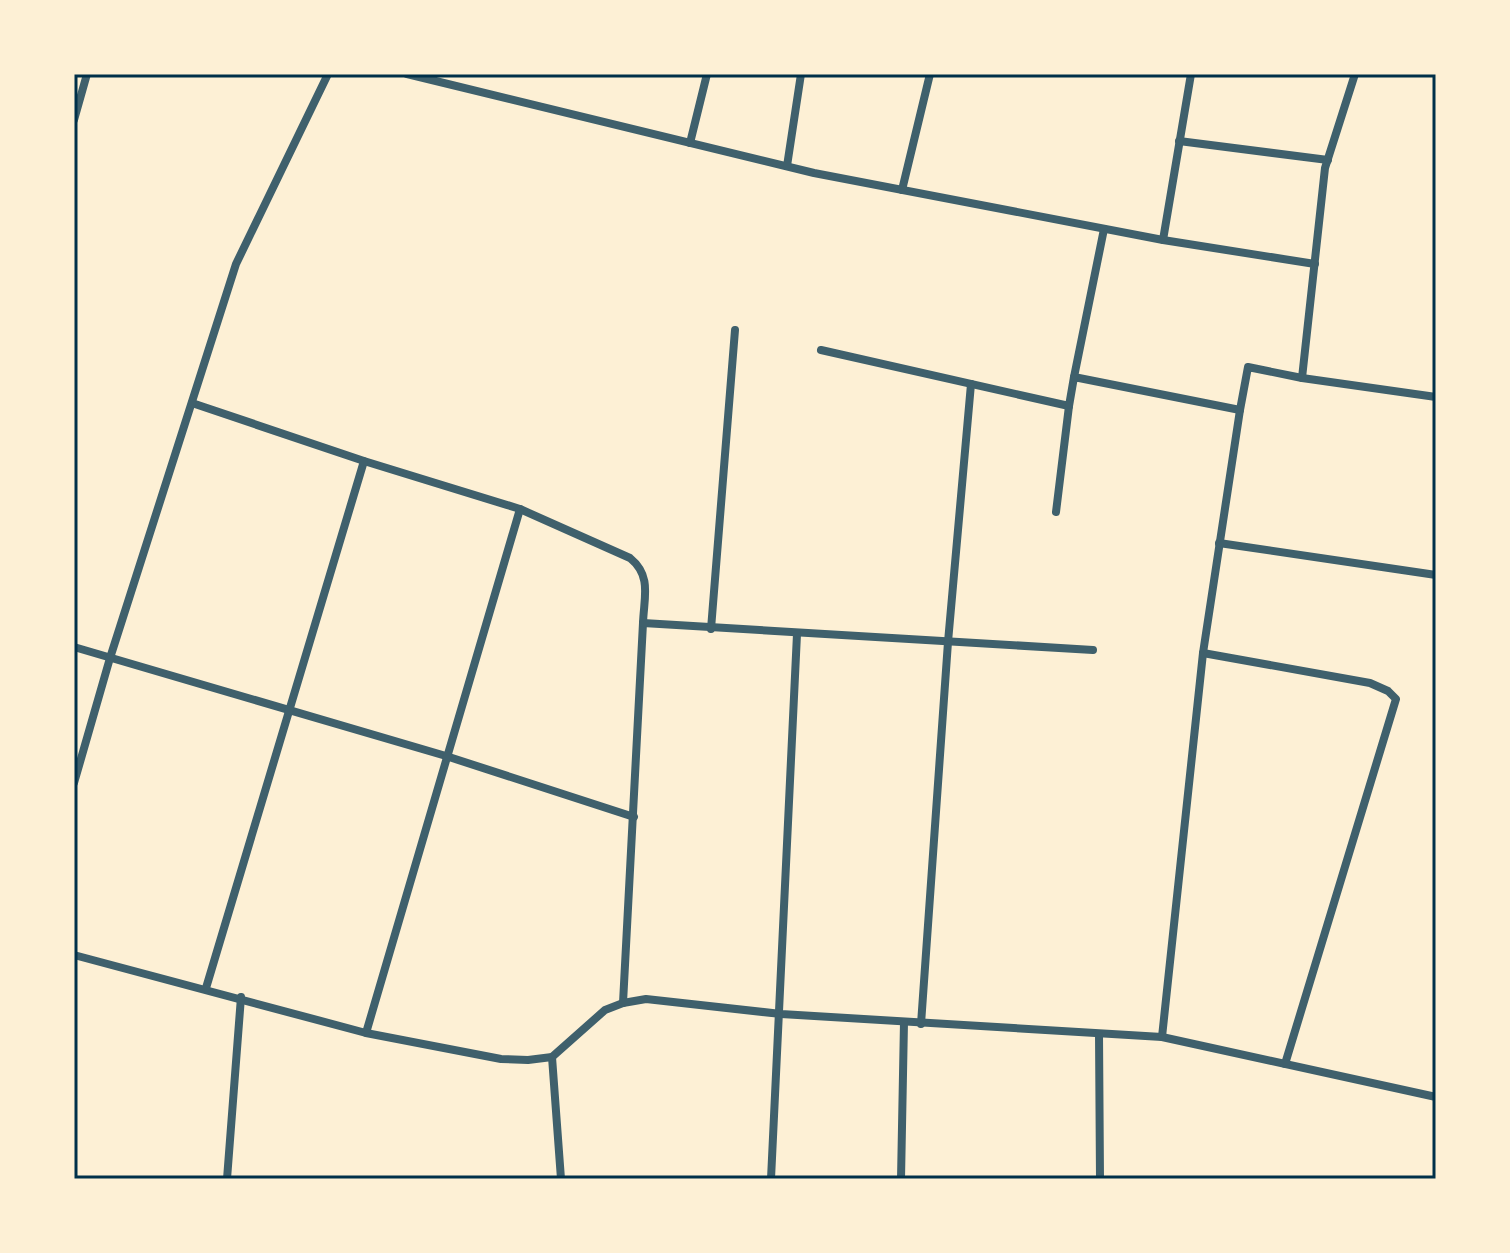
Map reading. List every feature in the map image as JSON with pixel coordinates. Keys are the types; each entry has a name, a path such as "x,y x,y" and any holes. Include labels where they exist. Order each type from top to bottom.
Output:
{"street":[{"path":"74,120 87,74"},
{"path":"74,783 110,658 236,264 328,74"},
{"path":"407,74 787,166 1163,240 1315,264"},
{"path":"690,143 707,74"},
{"path":"787,166 801,74"},
{"path":"902,190 930,74"},
{"path":"1163,240 1191,74"},
{"path":"1302,378 1328,160 1355,74"},
{"path":"1179,141 1328,160"},
{"path":"1056,512 1069,406 1104,229"},
{"path":"711,629 735,330"},
{"path":"821,350 1069,406"},
{"path":"1162,1037 1203,653 1248,367 1436,397"},
{"path":"1074,377 1240,410"},
{"path":"921,1024 948,642 971,384"},
{"path":"192,403 520,509 630,558 642,568 645,583 623,1003"},
{"path":"206,988 364,461"},
{"path":"366,1033 520,509"},
{"path":"1219,543 1436,575"},
{"path":"643,623 1093,650"},
{"path":"771,1179 797,634"},
{"path":"74,647 446,756 634,817"},
{"path":"1203,653 1370,683 1388,691 1396,699 1285,1064"},
{"path":"74,955 241,997 366,1033 501,1059 552,1057 605,1010 646,999 781,1014 1162,1037 1201,1043 1436,1097"},
{"path":"227,1179 241,997"},
{"path":"901,1179 904,1022"},
{"path":"1099,1034 1100,1179"},
{"path":"552,1057 561,1179"}]}
